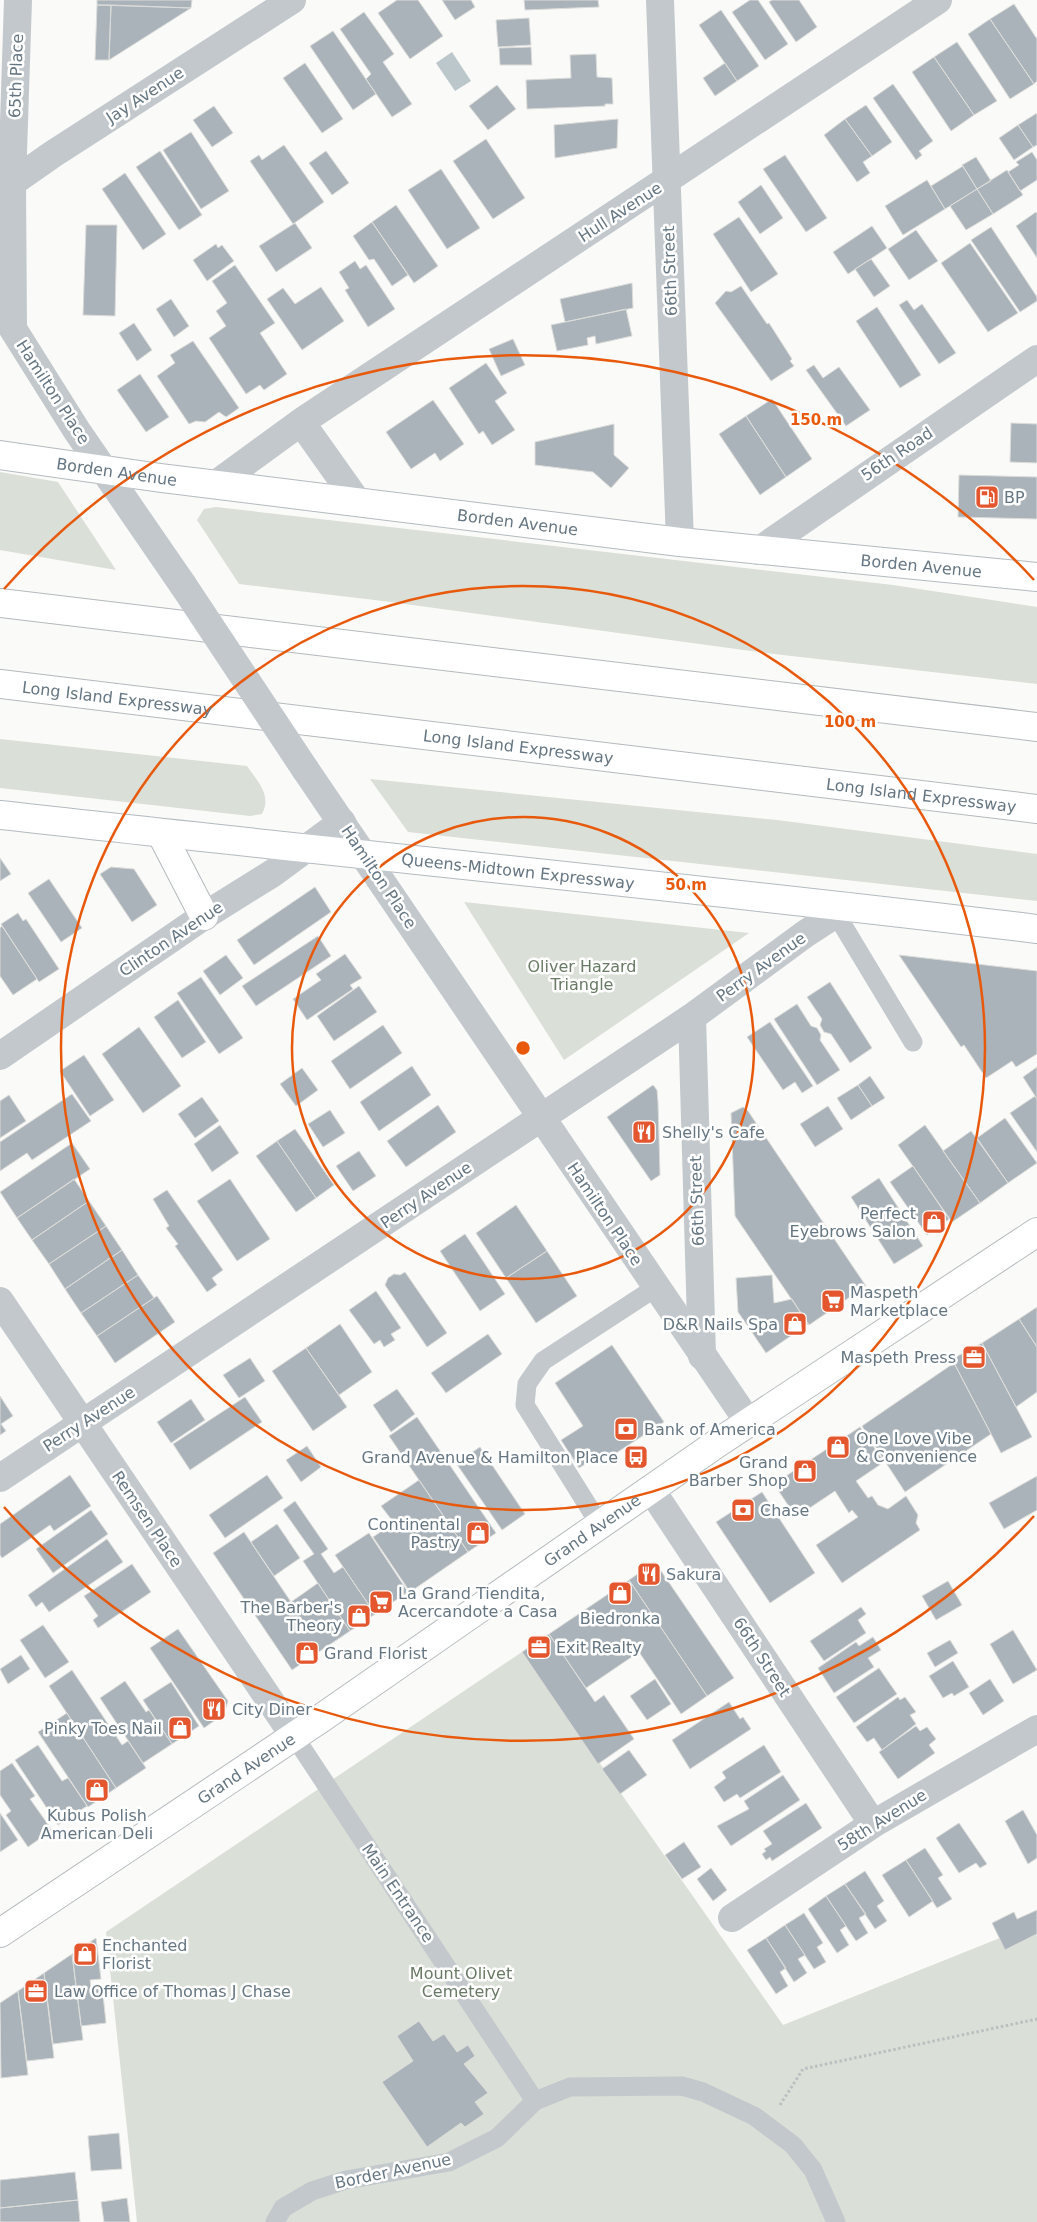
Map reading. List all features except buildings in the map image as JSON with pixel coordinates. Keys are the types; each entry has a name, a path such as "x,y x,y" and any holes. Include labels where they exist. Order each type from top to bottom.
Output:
{"main road":[{"name":"Borden Avenue","path":"0,455 105,470 680,542 1037,577"},
{"path":"0,603 1037,727"},
{"name":"Long Island Expressway","path":"0,684 1037,809"},
{"name":"Queens-Midtown Expressway","path":"0,815 842,910 1037,929"},
{"path":"161,833 204,916"},
{"name":"Grand Avenue","path":"0,1933 294,1736 749,1424 1037,1232"}],"street":[{"name":"65th Place","path":"6,187 8,79 18,0"},
{"name":"Jay Avenue","path":"6,187 292,0"},
{"name":"66th Street","path":"660,0 680,542"},
{"name":"Hull Avenue","path":"216,484 301,422 938,0"},
{"name":"Hamilton Place","path":"6,187 6,321 305,770 366,856 540,1118 749,1424"},
{"name":"56th Road","path":"758,551 1037,359"},
{"path":"301,422 357,501"},
{"name":"Clinton Avenue","path":"0,1056 204,916 272,873 342,822"},
{"name":"Perry Avenue","path":"0,1478 692,1017 790,944 842,910"},
{"name":"66th Street","path":"692,1017 702,1356"},
{"name":"Remsen Place","path":"0,1301 294,1736"},
{"name":"66th Street","path":"652,1491 873,1824"},
{"name":"58th Avenue","path":"732,1918 873,1824 1037,1729"}],"lane":[{"path":"842,910 913,1042"},
{"path":"600,1525 525,1406 527,1384 543,1361 655,1288"},
{"name":"Main Entrance","path":"294,1736 535,2100"},
{"path":"535,2100 570,2087 682,2086 703,2092 754,2116 793,2145 813,2170 836,2222"},
{"name":"Border Avenue","path":"275,2222 283,2208 312,2191 346,2180 449,2162 497,2138 535,2100"}],"path":[{"path":"767,2125 803,2069 1037,2019"}],"green space":[{"path":"0,472 58,482 116,570 0,550"},
{"path":"216,507 893,585 1037,607 1037,684 774,654 383,601 239,584 197,520 204,509"},
{"path":"0,739 247,766 265,795 265,807 262,814 250,816 0,788"},
{"path":"370,779 777,820 1037,854 1037,901 408,832"},
{"name":"Oliver Hazard Triangle","path":"464,902 749,933 564,1060"},
{"name":"Mount Olivet Cemetery","path":"522,1652 783,2025 1037,1923 1037,2222 137,2222 106,1932"}],"shaded area":[{"path":"452,52 471,81 455,91 436,63"}],"place":[{"name":"BP","path":"987,497"},
{"name":"Shelly's Cafe","path":"644,1132"},
{"name":"Perfect Eyebrows Salon","path":"934,1222"},
{"name":"Maspeth Marketplace","path":"833,1301"},
{"name":"D&R Nails Spa","path":"795,1324"},
{"name":"Maspeth Press","path":"974,1357"},
{"name":"Bank of America","path":"626,1429"},
{"name":"One Love Vibe & Convenience","path":"838,1447"},
{"name":"Grand Avenue & Hamilton Place","path":"636,1457"},
{"name":"Grand Barber Shop","path":"805,1471"},
{"name":"Chase","path":"743,1510"},
{"name":"Continental Pastry","path":"478,1533"},
{"name":"Sakura","path":"649,1574"},
{"name":"Biedronka","path":"620,1593"},
{"name":"La Grand Tiendita, Acercandote a Casa","path":"381,1602"},
{"name":"The Barber's Theory","path":"359,1616"},
{"name":"Exit Realty","path":"539,1647"},
{"name":"Grand Florist","path":"307,1653"},
{"name":"City Diner","path":"214,1709"},
{"name":"Pinky Toes Nail","path":"180,1728"},
{"name":"Kubus Polish American Deli","path":"97,1790"},
{"name":"Enchanted Florist","path":"85,1954"},
{"name":"Law Office of Thomas J Chase","path":"36,1991"}]}
